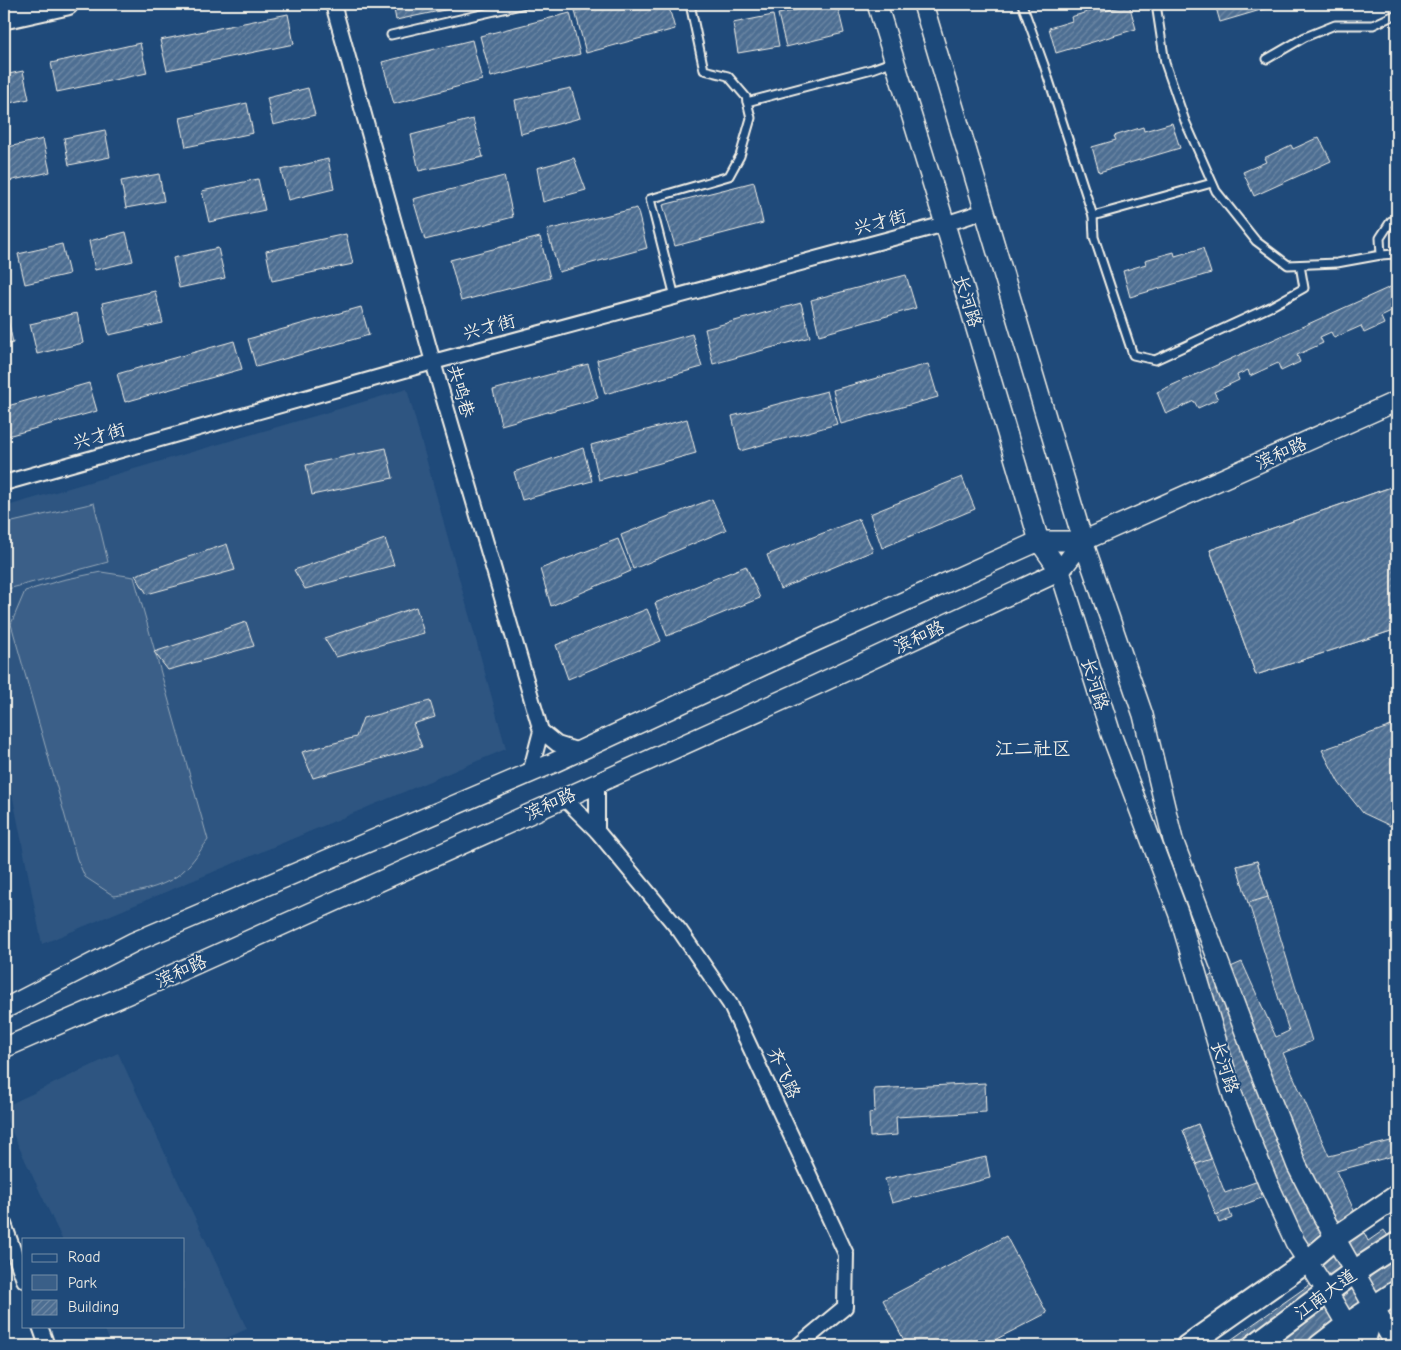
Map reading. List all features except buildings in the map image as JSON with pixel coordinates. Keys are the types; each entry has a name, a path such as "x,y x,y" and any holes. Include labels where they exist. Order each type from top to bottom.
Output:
{"highway":[{"name":"江南大道","path":"1254,1346 1354,1272 1397,1244"},
{"path":"1320,1346 1374,1306 1397,1292"}],"main road":[{"path":"4,18 67,4"},
{"name":"长河路","path":"877,4 945,224 1039,541 1060,571 1111,734 1179,915 1233,1096 1268,1183 1295,1242 1359,1346"},
{"name":"长河路","path":"922,4 986,211 1083,541 1143,715 1173,840 1297,1166 1396,1346"},
{"name":"滨和路","path":"4,1009 134,942 530,773 1039,541 1083,541 1397,401"},
{"name":"滨和路","path":"4,1048 158,981 826,681 1060,571 1083,541"},
{"path":"1187,1346 1308,1261 1335,1238 1397,1196"},
{"path":"1363,1346 1374,1306"}],"street":[{"name":"共鸣巷","path":"333,4 432,362 540,731 530,773"},
{"name":"兴才街","path":"4,483 432,362 945,224 986,211"},
{"path":"540,731 560,745 579,751"},
{"path":"597,831 598,783"},
{"name":"齐飞路","path":"564,798 597,831 680,930 730,1004 846,1254 845,1307 798,1346"},
{"path":"4,1224 22,1274"},
{"path":"41,1328 47,1346"}],"lane":[{"path":"391,35 525,4"},
{"path":"675,297 650,199 729,176 747,138 751,118 746,97 728,76 704,70 690,4"},
{"path":"1022,4 1093,216 1094,237 1133,355 1155,360 1270,307 1304,288 1300,264"},
{"path":"1156,4 1165,63 1185,121 1216,191 1256,241 1288,265 1337,263 1381,255 1395,254 1397,256"},
{"path":"1267,59 1305,37 1335,25 1373,24 1397,14"},
{"path":"747,102 872,69 894,61"},
{"path":"1093,216 1212,182"},
{"path":"1381,255 1380,238 1391,221 1397,221"}],"shaded area":[{"path":"407,389 506,749 42,944 4,753 4,507"},
{"path":"118,1053 247,1329 209,1346 112,1346 104,1328 185,1328 185,1238 62,1238 4,1115 4,1107"}],"green space":[{"path":"94,503 108,562 4,590 4,524"},
{"path":"101,572 134,577 208,840 194,859 177,876 163,884 114,896 85,877 77,859 11,624 25,591 62,580"}],"district":[{"name":"江二社区","path":"1033,748"}]}
